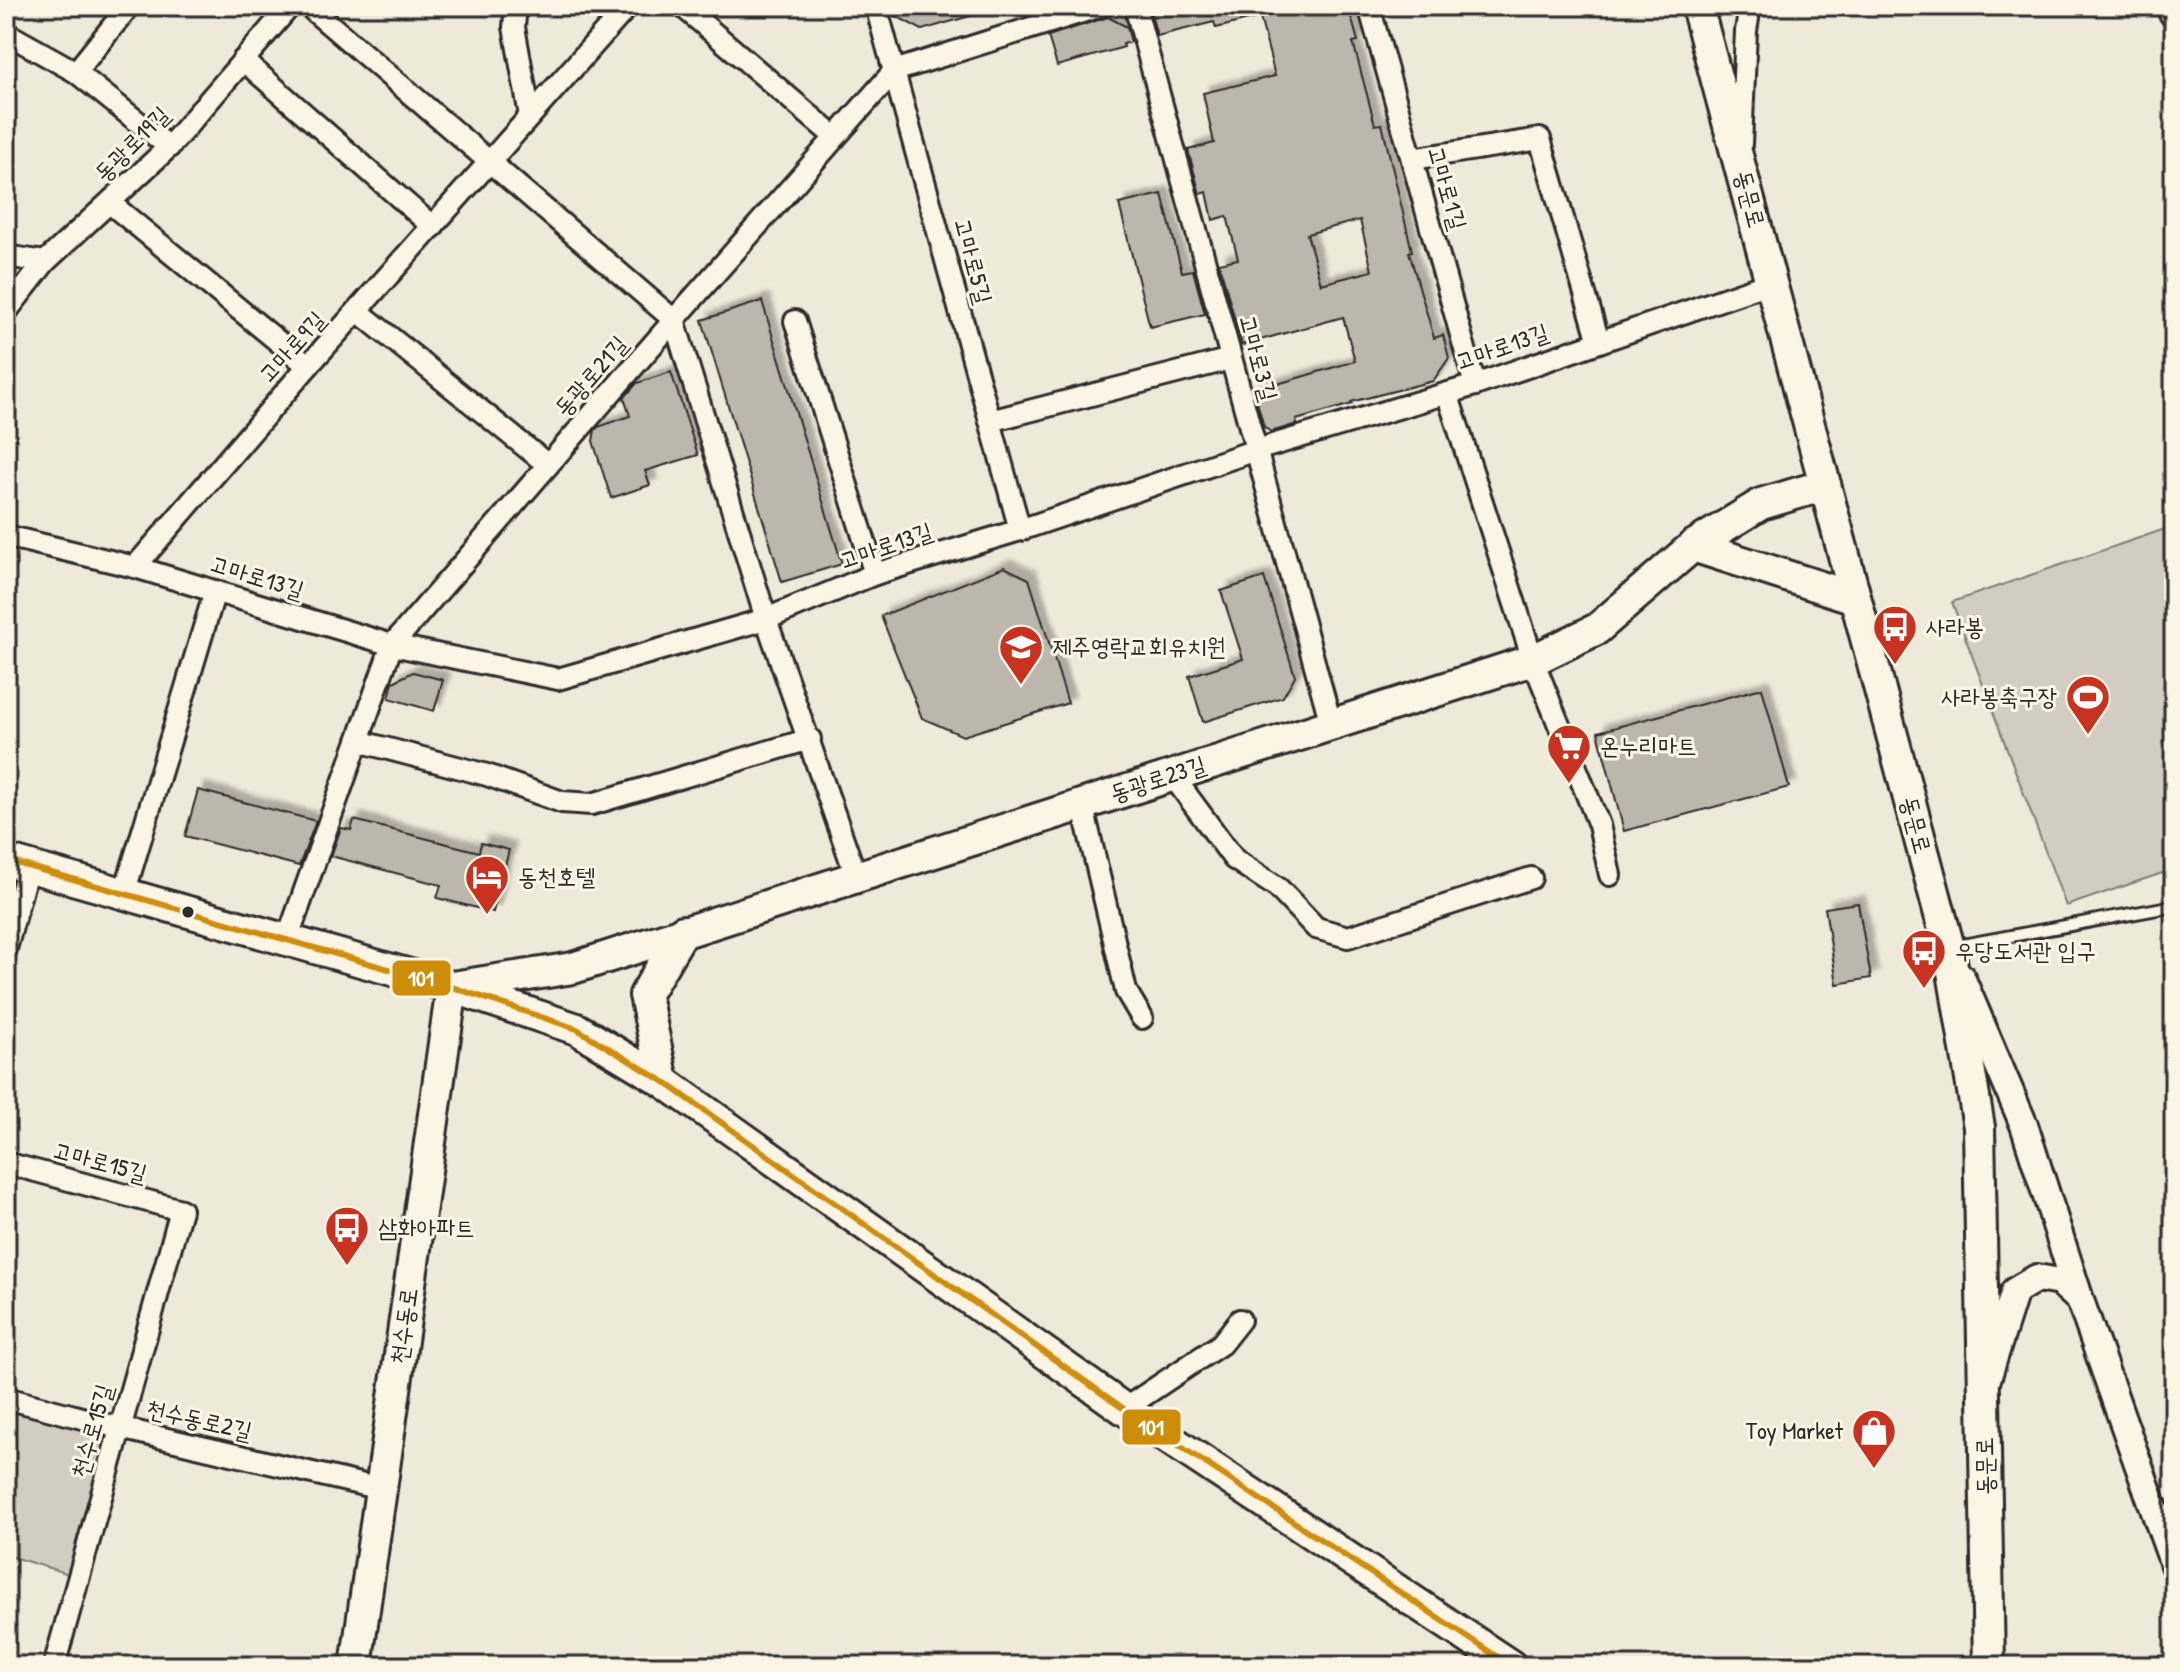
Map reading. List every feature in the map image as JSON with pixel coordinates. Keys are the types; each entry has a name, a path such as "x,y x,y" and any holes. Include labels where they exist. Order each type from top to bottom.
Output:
{"main road":[{"name":"동문로","path":"1697,6 1949,948 1979,1127 1989,1666"},
{"name":"동광로23길","path":"452,987 573,968 1533,660 1597,629 1693,546 1761,504 1825,485"},
{"path":"1693,546 1855,598"},
{"path":"17,864 452,987 577,1029 663,1081 1124,1409 1511,1666"},
{"path":"663,1081 645,995 683,931"},
{"name":"천수동로","path":"356,1666 452,987"}],"street":[{"path":"76,72 129,6"},
{"name":"동광로19길","path":"6,312 45,262 169,147 290,6"},
{"path":"308,6 674,320 766,619 856,876"},
{"path":"516,6 514,27 530,116"},
{"name":"고마로9길","path":"135,567 308,366 628,6"},
{"path":"682,6 835,137"},
{"name":"고마로5길","path":"876,6 1020,530"},
{"path":"894,71 1101,6"},
{"name":"고마로3길","path":"1135,6 1331,724"},
{"name":"고마로1길","path":"1369,6 1475,385"},
{"path":"1740,160 1750,6"},
{"path":"2165,6 2174,19"},
{"path":"6,33 76,72 169,147"},
{"path":"243,60 433,227"},
{"name":"동광로21길","path":"287,940 392,645 894,71"},
{"path":"1412,159 1540,139 1599,342"},
{"path":"110,203 308,366"},
{"path":"6,256 45,262"},
{"name":"고마로13길","path":"6,536 135,567 392,645 558,679 766,619 875,574 1020,530 1256,450 1475,385 1772,282"},
{"path":"359,312 548,465"},
{"path":"795,321 875,574"},
{"path":"990,421 1231,359"},
{"path":"1447,393 1533,660 1599,825 1610,875"},
{"path":"124,894 215,591"},
{"path":"358,741 487,775 562,802 592,804 810,739"},
{"path":"1172,775 1234,859 1278,888 1316,928 1348,937 1531,878"},
{"path":"1082,803 1126,991 1142,1018"},
{"path":"6,949 17,864"},
{"path":"1949,948 2024,1125 2080,1300 2174,1565"},
{"name":"고마로15길","path":"6,1163 181,1210"},
{"name":"천수로15길","path":"54,1666 181,1210"},
{"path":"1984,1391 2015,1291 2037,1278 2060,1282 2080,1300"},
{"path":"1124,1409 1221,1344 1240,1320"},
{"name":"천수동로2길","path":"6,1398 381,1489"}],"lane":[{"path":"1949,948 2174,906"}],"shaded area":[{"name":"사라봉축구장","path":"2174,526 2174,869 2066,906 1952,602"},
{"path":"6,1405 112,1434 69,1574 6,1555"}],"building":[{"path":"889,6 983,6 984,12 922,30 892,14"},
{"path":"1156,6 1348,6 1358,41 1353,42 1375,125 1382,124 1412,251 1409,252 1434,338 1443,335 1449,358 1433,381 1351,402 1296,420 1297,424 1271,432 1264,427 1254,391 1355,361 1343,317 1242,345 1219,263 1238,259 1227,216 1213,220 1207,192 1200,194 1188,150 1214,143 1203,93 1275,76 1260,17 1216,28 1214,22 1157,36 1151,14","holes":["1360,220 1372,271 1321,284 1307,234"]},
{"path":"1108,17 1127,27 1131,42 1123,44 1124,47 1057,66 1048,36"},
{"path":"1162,194 1182,272 1193,270 1205,314 1150,327 1119,204"},
{"path":"762,301 842,564 782,582 702,320"},
{"path":"671,372 698,455 645,471 650,485 611,498 593,441 595,430 630,416 624,398 637,383"},
{"path":"1004,567 1029,579 1068,703 963,736 922,718 881,616"},
{"path":"1264,577 1295,676 1283,697 1203,722 1189,676 1243,659 1221,591"},
{"path":"413,672 443,680 434,711 389,698 393,682"},
{"path":"1762,688 1789,787 1624,831 1598,732"},
{"path":"198,790 316,821 299,866 185,836"},
{"path":"354,820 479,852 481,843 509,850 493,912 437,898 441,885 331,856 341,828 351,830"},
{"path":"1858,903 1871,978 1837,984 1825,908"}],"transit line":[{"name":"101","path":"6,860 452,987 577,1029 663,1081 1124,1409 1511,1666"}],"place":[{"name":"사라봉","path":"1895,666"},
{"name":"제주영락교회유치원","path":"1021,686"},
{"name":"사라봉축구장","path":"2088,736"},
{"name":"온누리마트","path":"1569,785"},
{"name":"동천호텔","path":"487,916"},
{"name":"우당도서관 입구","path":"1924,990"},
{"name":"삼화아파트","path":"347,1267"},
{"name":"Toy Market","path":"1874,1470"}]}
